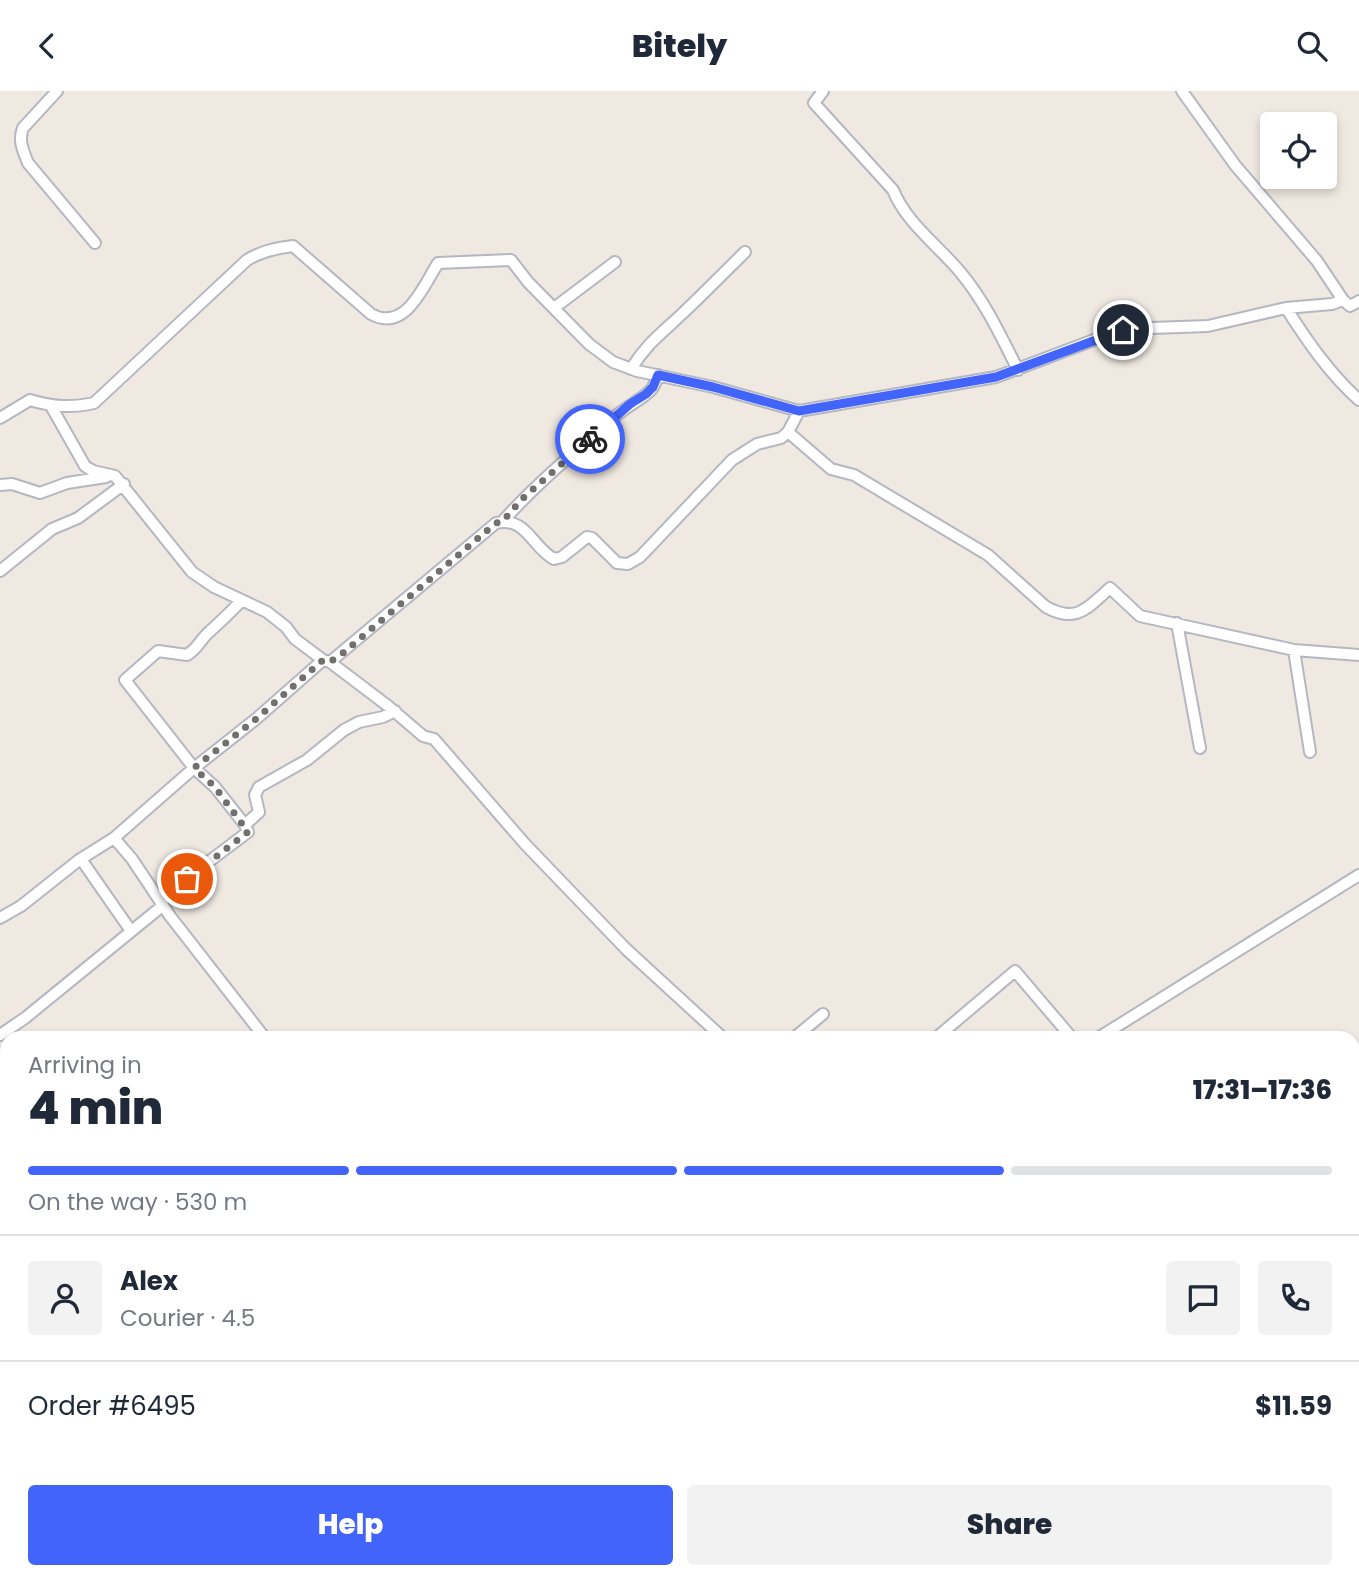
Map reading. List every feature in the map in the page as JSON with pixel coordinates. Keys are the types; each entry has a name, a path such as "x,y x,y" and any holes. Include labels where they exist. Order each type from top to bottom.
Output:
{"street":[{"path":"57,91 23,128 20,136 22,147 28,163 96,243"},
{"path":"822,91 814,103 892,190 899,205 925,236 960,272 993,320 1018,370"},
{"path":"1182,91 1235,165 1317,261 1343,300 1350,306 1359,302"},
{"path":"0,418 30,400 51,407 72,408 94,403 247,260 258,253 293,246 371,314 383,320 396,319 403,313 418,297 438,263 511,260 599,354 631,369 713,387 799,411 996,377 1123,330 1208,326 1286,309 1332,305 1343,300"},
{"path":"631,369 642,352 666,326 684,313 745,252"},
{"path":"554,308 615,262"},
{"path":"1286,309 1329,370 1359,400"},
{"path":"502,522 522,499 630,404 646,394 653,387 658,375"},
{"path":"51,407 85,466 119,480 192,572 214,587 267,612 286,627 295,639 395,711 423,736 434,739 525,844 626,949 715,1031"},
{"path":"0,918 21,906 79,860 114,838 194,768 496,523 519,525 545,554 554,559 562,557 587,537 592,538 617,562 628,565 640,557 732,460 757,444 781,437 788,432 799,411"},
{"path":"788,432 831,469 854,475 988,555 1046,607 1057,613 1071,616 1081,613 1110,588 1140,616 1294,650 1359,655"},
{"path":"0,485 12,484 40,493 67,483 119,480"},
{"path":"0,571 52,529 78,519 119,480"},
{"path":"6,1031 161,907 162,901 187,879 248,832 215,787 194,768 125,680 158,651 187,655 198,648 204,637 241,601"},
{"path":"1177,623 1200,748"},
{"path":"1294,650 1310,752"},
{"path":"245,825 259,812 255,795 259,787 307,761 344,730 359,722 390,715 395,711"},
{"path":"114,838 260,1031"},
{"path":"79,860 131,931"},
{"path":"1109,1031 1359,875"},
{"path":"944,1031 1015,971 1066,1031"},
{"path":"802,1031 823,1014"}],"way so far":[{"path":"187,879 248,832 215,787 194,768 256,719 323,660 330,662 343,653 496,523 502,522 522,499 590,439"}],"route":[{"path":"590,439 630,404 646,394 656,383 658,375 799,411 996,377 1123,330"}]}
